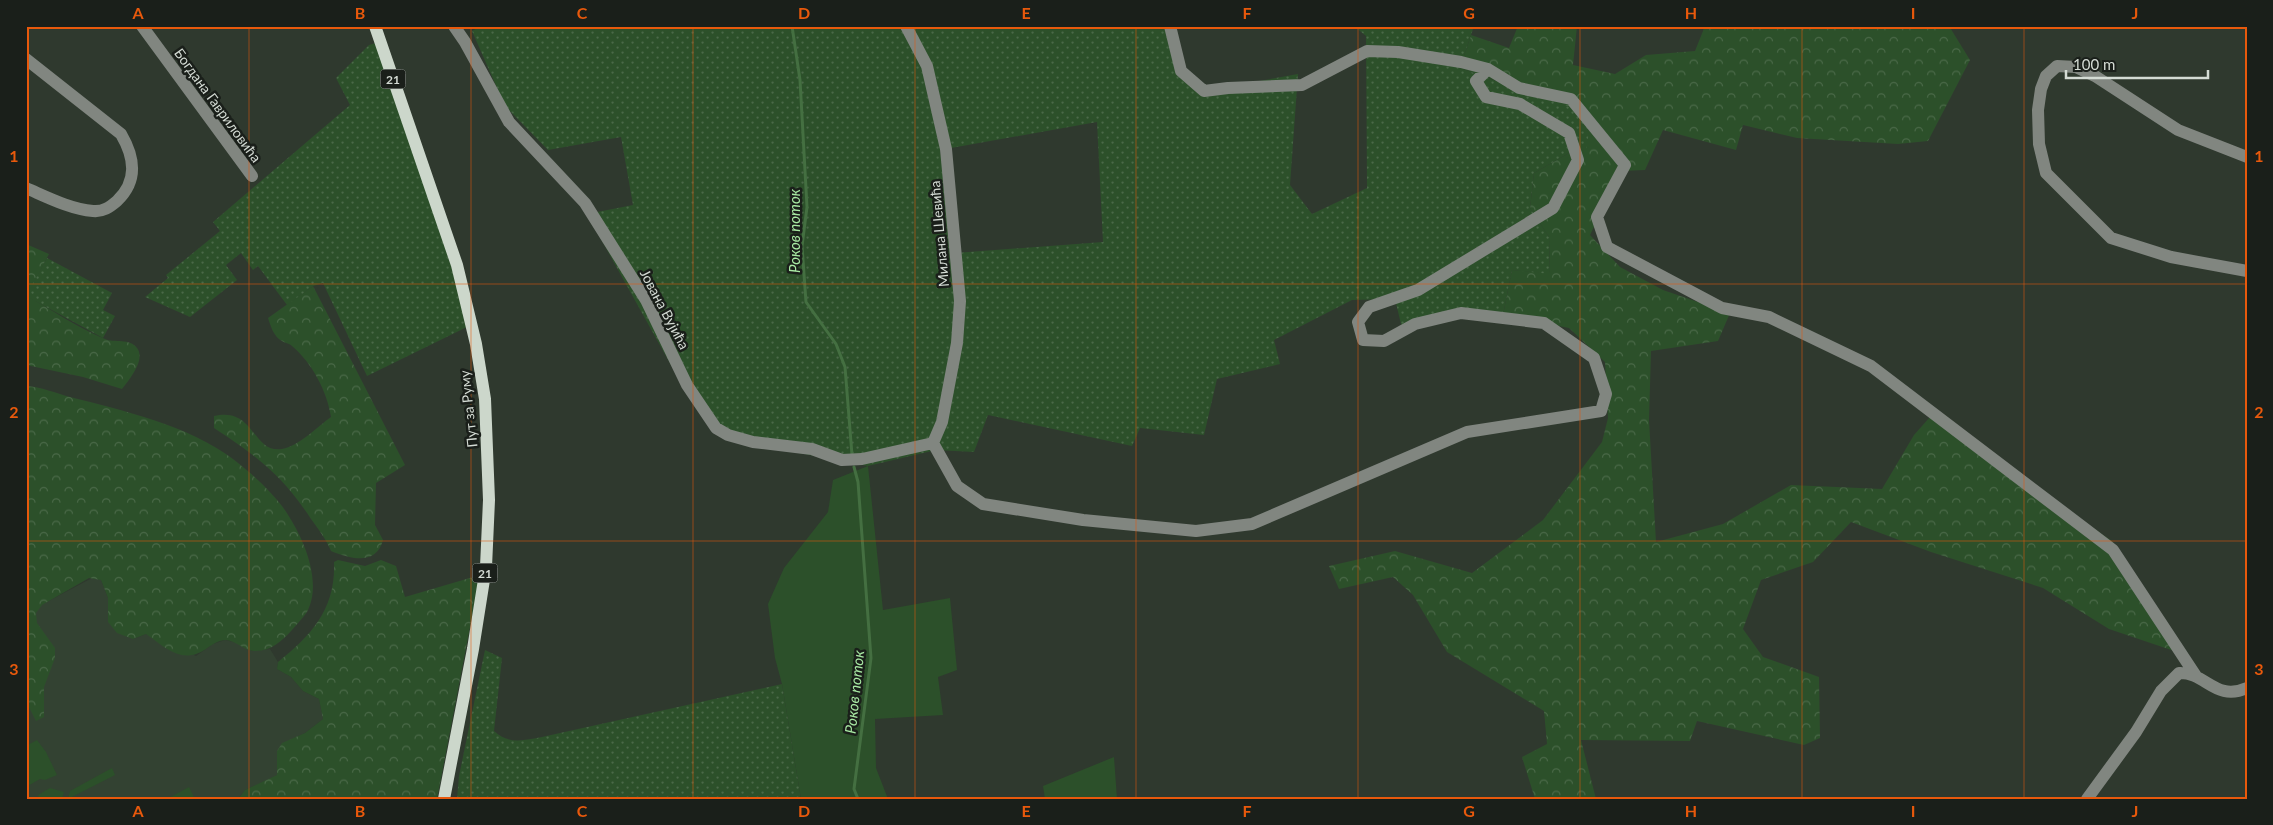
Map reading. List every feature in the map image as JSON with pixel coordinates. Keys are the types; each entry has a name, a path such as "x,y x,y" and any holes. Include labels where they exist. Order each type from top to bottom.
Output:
{"main road":[{"name":"Пут за Руму","path":"375,27 457,265 474,335 485,399 489,500 486,567 475,641 444,799"}],"street":[{"name":"Богдана Гавриловића","path":"142,26 252,176"},
{"name":"Јована Вујића","path":"454,26 509,122 585,203 646,300 687,385 716,428 728,435 753,442 812,448 842,460 862,459 933,443"},
{"name":"Милана Шевића","path":"906,26 927,66 946,149 960,301 957,343 949,387 942,422 933,443"},
{"path":"1170,26 1182,71 1204,91 1228,88 1302,86 1367,51 1398,52 1488,69 1519,88 1572,99 1625,165 1597,217 1607,246 1722,308 1769,317 1871,366 2113,550 2196,676"},
{"path":"26,58 121,134 129,147 134,169 132,180 124,194 109,208 94,212 63,204 26,188"},
{"path":"2247,157 2178,130 2095,76 2076,67 2057,66 2046,76 2040,89 2038,110 2039,144 2046,173 2111,238 2171,258 2224,265 2247,271"},
{"path":"933,443 957,486 983,504 1082,520 1196,531 1252,524 1467,432 1601,411 1606,394 1594,358 1544,323 1461,313 1415,324 1384,341 1363,340 1358,322 1370,307 1418,290 1553,208 1578,160 1569,133 1520,104 1486,97 1476,81 1488,69"},
{"path":"2087,799 2136,732 2170,679 2179,673 2188,672 2212,688 2224,692 2247,688"}],"shaded area":[{"path":"94,577 101,580 108,598 108,604 133,639 146,634 196,656 213,644 225,640 238,643 252,651 270,649 278,662 277,669 291,677 303,691 319,699 323,719 305,733 282,744 277,751 278,775 245,790 238,799 26,799 26,613"}],"green space":[{"path":"481,26 1165,26 1198,92 1298,74 1290,185 1312,214 1367,188 1366,36 1354,26 1474,26 1460,68 1592,115 1586,150 1569,153 1534,173 1530,208 1549,237 1550,274 1512,270 1503,315 1451,314 1402,328 1395,299 1352,300 1274,340 1280,364 1217,379 1204,435 1140,428 1132,446 988,415 974,452 936,450 868,466 767,447 714,426 672,367 587,214 633,205 621,137 548,150 505,106 472,31","holes":["1097,122 1103,242 955,253 940,150"]},
{"path":"1518,26 1577,26 1573,65 1615,74 1646,55 1695,51 1705,26 1949,26 1970,60 1928,141 1898,144 1797,138 1743,125 1736,150 1663,130 1645,170 1621,171 1590,235 1620,267 1663,290 1730,313 1718,341 1651,351 1649,420 1656,542 1723,524 1791,485 1882,489 1914,435 1930,417 2112,541 2189,656 2109,629 2043,588 1931,552 1851,522 1813,562 1761,580 1743,629 1763,657 1819,677 1820,738 1804,745 1697,721 1690,741 1581,740 1596,799 1535,799 1522,757 1547,744 1544,711 1447,652 1413,595 1393,577 1339,589 1329,566 1395,551 1472,573 1543,520 1602,442 1608,418 1605,362 1569,328 1503,315 1512,270 1550,273 1549,237 1530,208 1534,173 1569,153 1543,97 1460,68 1471,35 1509,48"},
{"path":"376,43 439,224 469,326 367,376 323,283 313,286 287,305 258,266 253,270 241,253 226,265 237,280 190,317 145,297 168,278 166,275 220,231 213,222 350,105 336,78 369,45"},
{"path":"26,244 49,254 27,296 95,335 109,340 130,343 137,348 139,353 138,364 122,389 83,377 26,365"},
{"path":"47,258 112,293 103,310 115,316 103,338 26,296"},
{"path":"313,286 405,465 376,483 375,525 383,540 380,548 369,557 354,558 331,551 327,542 290,490 244,448 214,428 214,416 227,415 238,418 246,423 264,445 272,449 282,449 295,444 331,417 326,397 318,378 306,361 290,344 277,337 268,318"},
{"path":"26,386 155,420 216,447 246,469 282,506 303,543 312,571 312,599 307,612 292,630 280,642 260,651 251,651 226,640 215,643 197,654 182,655 174,653 146,634 133,639 117,633 108,622 108,598 101,580 89,578 42,605 36,613 37,623 55,648 55,658 44,687 44,717 36,721 29,707 26,707"},
{"path":"868,466 883,610 950,598 957,670 938,677 943,715 875,719 876,768 888,799 801,799 782,684 775,658 768,604 784,568 828,512 833,480"},
{"path":"338,560 365,566 381,560 396,566 405,597 480,575 437,799 238,799 245,790 277,775 277,751 282,743 305,733 323,719 319,699 303,691 291,677 277,669 278,662 311,631 320,619 331,593 334,578 334,562"},
{"path":"485,650 502,658 494,731 511,740 542,737 782,684 801,799 457,799 459,776"},
{"path":"37,740 46,752 57,775 45,780 40,779 26,787 26,746"},
{"path":"1114,757 1117,799 1045,799 1043,786"},
{"path":"112,768 115,775 68,799 70,791"},
{"path":"189,787 195,799 167,799"},
{"path":"50,788 64,792 62,799 39,798 38,795"}],"waterway":[{"name":"Роков поток","path":"792,26 800,80 807,207 802,246 806,302 836,344 845,367 852,455"},
{"name":"Роков поток","path":"854,467 858,482 871,658 854,789 858,799"}]}
